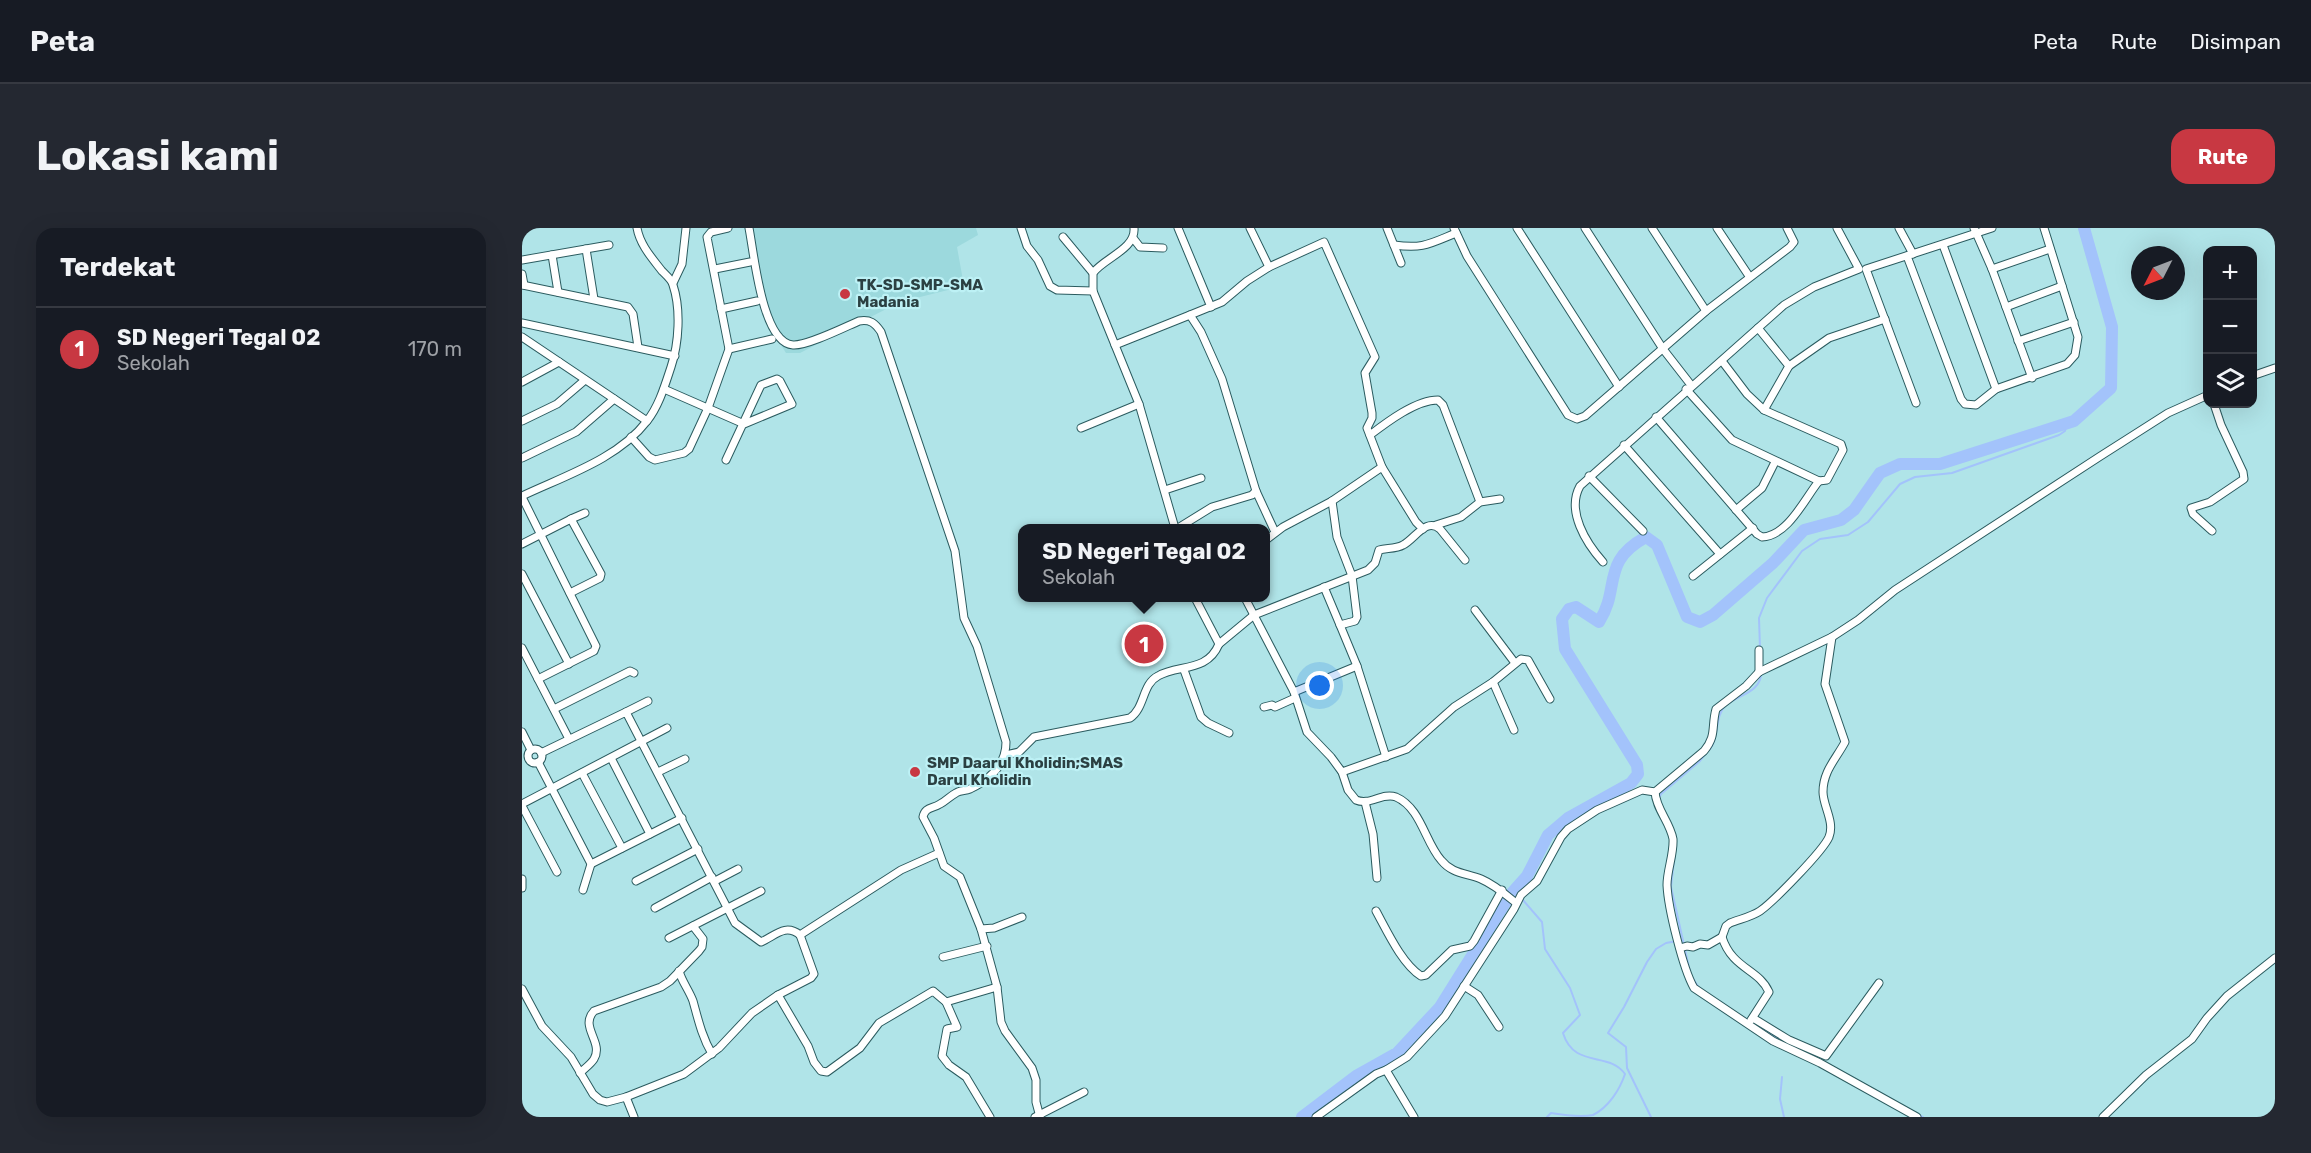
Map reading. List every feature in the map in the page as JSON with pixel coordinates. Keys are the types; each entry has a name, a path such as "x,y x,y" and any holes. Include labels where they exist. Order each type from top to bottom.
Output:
{"street":[{"path":"538,679 596,649 522,497 597,460 631,437 648,421 664,389 675,356 677,315 673,283 645,248 637,228"},
{"path":"673,283 682,264 686,228"},
{"path":"631,437 649,457 655,460 684,453 689,449 708,408 729,349 715,268 707,237 711,232 728,228"},
{"path":"750,228 766,313 774,330 784,341 789,344 802,344 866,320 877,325 881,332 955,551 964,618 977,646 1006,742 1006,755 991,775 925,811 923,821 934,838 944,866 960,876 981,929 997,987 999,1013 1003,1027 1035,1075 1038,1116 1084,1092"},
{"path":"1021,228 1027,246 1038,260 1050,286 1057,290 1093,291"},
{"path":"1094,273 1133,238 1134,228"},
{"path":"1178,228 1211,307"},
{"path":"1250,228 1269,267"},
{"path":"1387,228 1401,263"},
{"path":"1517,228 1619,387"},
{"path":"1585,228 1688,387 1732,440 1818,481 1823,482 1830,476 1843,450 1841,444 1764,410 1747,394 1722,361"},
{"path":"1652,228 1706,311"},
{"path":"1717,228 1749,276"},
{"path":"1394,245 1415,248 1426,246 1455,231 1472,264 1568,415 1581,419 1706,311 1790,247 1794,242 1787,228"},
{"path":"1837,228 1863,269 1885,319 1916,403"},
{"path":"1899,228 1961,399 1965,404 1976,405 1996,389 2060,368 2072,360 2078,349 2074,322 2044,228"},
{"path":"1603,562 1581,531 1576,493 1589,476 1688,387 1801,293 1863,269 1943,245 1975,230 1992,228"},
{"path":"1975,230 1992,269 2032,378"},
{"path":"1063,237 1094,273 1093,291 1138,404 1176,524"},
{"path":"1133,238 1140,247 1163,248"},
{"path":"1115,345 1211,307 1231,297 1247,281 1269,267 1324,242 1370,341 1375,357 1365,373 1372,412 1367,428 1382,467 1416,522 1423,529"},
{"path":"522,260 609,245"},
{"path":"1943,245 1996,389"},
{"path":"586,249 594,299"},
{"path":"1992,269 2050,249"},
{"path":"552,255 558,292"},
{"path":"715,268 750,262"},
{"path":"522,274 523,285 625,305 633,314 638,347"},
{"path":"2006,307 2062,286"},
{"path":"721,309 757,301"},
{"path":"1190,315 1201,332 1222,379 1256,491 1275,532"},
{"path":"1764,410 1789,366 1829,338 1885,319"},
{"path":"2018,341 2074,322"},
{"path":"522,323 675,356"},
{"path":"1758,328 1789,366"},
{"path":"523,339 648,421"},
{"path":"729,349 772,339"},
{"path":"522,382 559,362"},
{"path":"2257,375 2275,368"},
{"path":"522,421 557,404 585,380"},
{"path":"664,389 744,424 792,404 778,380 762,383 744,424 726,460"},
{"path":"1316,1117 1376,1074 1407,1057 1450,1010 1516,903 1524,892 1537,881 1561,837 1568,829 1597,810 1642,790 1655,792 1704,752 1715,732 1716,709 1761,672 1832,637 1896,590 2099,457 2168,413 2203,397"},
{"path":"522,458 576,432 614,399"},
{"path":"1370,435 1397,416 1438,400 1443,405 1480,502"},
{"path":"1081,428 1138,404"},
{"path":"2212,531 2193,514 2191,508 2210,502 2244,479 2243,472 2220,425 2215,408"},
{"path":"1656,417 1757,534 1766,537 1784,526 1794,517 1818,481"},
{"path":"1624,445 1720,554"},
{"path":"1737,510 1762,488 1775,462"},
{"path":"1270,536 1332,501 1382,467"},
{"path":"1589,476 1643,531"},
{"path":"1165,490 1201,478"},
{"path":"1184,524 1212,507 1252,495 1256,491"},
{"path":"1006,755 1019,752 1034,737 1130,718 1138,712 1153,679 1162,674 1184,670 1208,659 1219,644 1254,615 1373,567 1379,550 1401,547 1423,529 1461,517 1480,502 1500,499"},
{"path":"1332,501 1337,537 1352,576 1357,618 1355,621 1340,625"},
{"path":"522,544 585,513"},
{"path":"570,593 600,578 601,574 571,519"},
{"path":"1436,525 1464,560"},
{"path":"1693,576 1752,528"},
{"path":"522,574 569,664"},
{"path":"1324,587 1357,666 1386,757"},
{"path":"1198,602 1219,644"},
{"path":"1248,602 1294,695 1307,732 1332,757 1342,772 1353,797 1365,802 1390,796 1403,802 1416,815 1442,862 1459,874 1481,879 1502,891 1516,903"},
{"path":"1475,610 1515,663"},
{"path":"1684,947 1708,945 1722,937 1726,926 1730,923 1762,910 1809,863 1829,836 1829,819 1823,791 1824,779 1831,763 1845,742 1825,684 1832,637"},
{"path":"522,648 569,740"},
{"path":"1759,650 1761,672"},
{"path":"1342,772 1386,757 1416,742 1454,707 1492,682 1521,659 1528,660 1550,699"},
{"path":"1264,707 1272,705 1275,707 1294,695 1357,666"},
{"path":"1184,670 1201,717 1229,733"},
{"path":"554,709 630,671 634,673"},
{"path":"1492,682 1514,730"},
{"path":"541,753 648,701"},
{"path":"522,989 542,1026 566,1052 593,1094 607,1102 678,1077 712,1054 752,1013 814,974 800,935 790,929 758,942 735,923 626,712"},
{"path":"557,872 522,805 667,728"},
{"path":"522,732 531,750"},
{"path":"537,749 541,753 542,758 538,762 525,761 531,750 537,749"},
{"path":"611,758 650,834"},
{"path":"658,772 686,759"},
{"path":"538,762 591,864 583,890"},
{"path":"582,773 622,848"},
{"path":"1655,792 1656,799 1669,824 1673,842 1667,885 1684,947 1688,977 1694,988 1750,1021 1826,1056 1879,983"},
{"path":"1365,802 1373,834 1377,878"},
{"path":"591,864 682,818"},
{"path":"636,880 698,849"},
{"path":"800,935 901,870 939,853"},
{"path":"655,908 738,869"},
{"path":"522,879 522,888"},
{"path":"669,938 761,891"},
{"path":"1376,911 1390,938 1412,968 1421,976 1426,975 1452,950 1470,946 1502,891"},
{"path":"981,929 994,928 1022,917"},
{"path":"580,1072 595,1058 596,1050 588,1021 594,1011 661,987 670,981 702,947 703,939 693,926"},
{"path":"1722,937 1732,957 1763,982 1769,992 1750,1021"},
{"path":"943,957 987,946"},
{"path":"2103,1117 2146,1075 2192,1040 2207,1017 2227,996 2275,958"},
{"path":"679,971 682,982 692,998 696,1016 712,1054"},
{"path":"1464,986 1478,995 1499,1027"},
{"path":"946,1002 997,987"},
{"path":"778,995 808,1046 814,1062 821,1071 827,1072 860,1048 879,1023 933,991 946,1002 957,1027 947,1029 942,1056 949,1065 966,1077 990,1117"},
{"path":"1750,1021 1773,1041 1820,1063 1917,1117"},
{"path":"1386,1070 1414,1117"},
{"path":"626,1097 634,1117"}],"shaded area":[{"name":"TK-SD-SMP-SMA Madania","path":"746,228 976,228 978,235 957,247 964,286 900,302 800,353 786,353 763,316"}],"waterway":[{"path":"1302,1117 1356,1076 1397,1053 1440,1007 1510,895 1527,876 1548,835 1568,818 1631,783 1638,774 1637,765 1565,649 1562,619 1569,609 1576,607 1599,622 1622,556 1646,537 1657,545 1687,617 1700,622 1713,615 1773,563 1804,530 1841,520 1854,510 1880,473 1900,464 1940,464 2074,421 2111,388 2112,327 2084,228"},
{"path":"1760,649 1759,618 1767,598 1802,551 1820,539 1848,535 1868,522 1900,484 1915,477 1952,473 2059,435 2065,431 2067,423"},
{"path":"1710,749 1722,710 1726,705 1754,689 1761,672"},
{"path":"1659,798 1706,753"},
{"path":"1676,842 1671,887 1690,972"},
{"path":"1522,899 1542,922 1545,949 1570,988 1580,1015 1563,1033 1568,1044 1583,1056 1610,1063 1625,1074 1613,1097 1599,1112 1593,1115 1578,1116 1551,1113 1547,1117"},
{"path":"1651,1117 1627,1068 1626,1047 1608,1033 1656,949 1666,943 1677,941"},
{"path":"1692,977 1699,988"},
{"path":"1743,1017 1787,1044"},
{"path":"1782,1077 1780,1099 1784,1117"},
{"path":"1877,1091 1923,1117"}],"place":[{"name":"TK-SD-SMP-SMA Madania","path":"845,294"},
{"name":"SD Negeri Tegal 02","path":"1144,644"},
{"name":"SMP Daarul Kholidin;SMAS Darul Kholidin","path":"915,772"}]}
